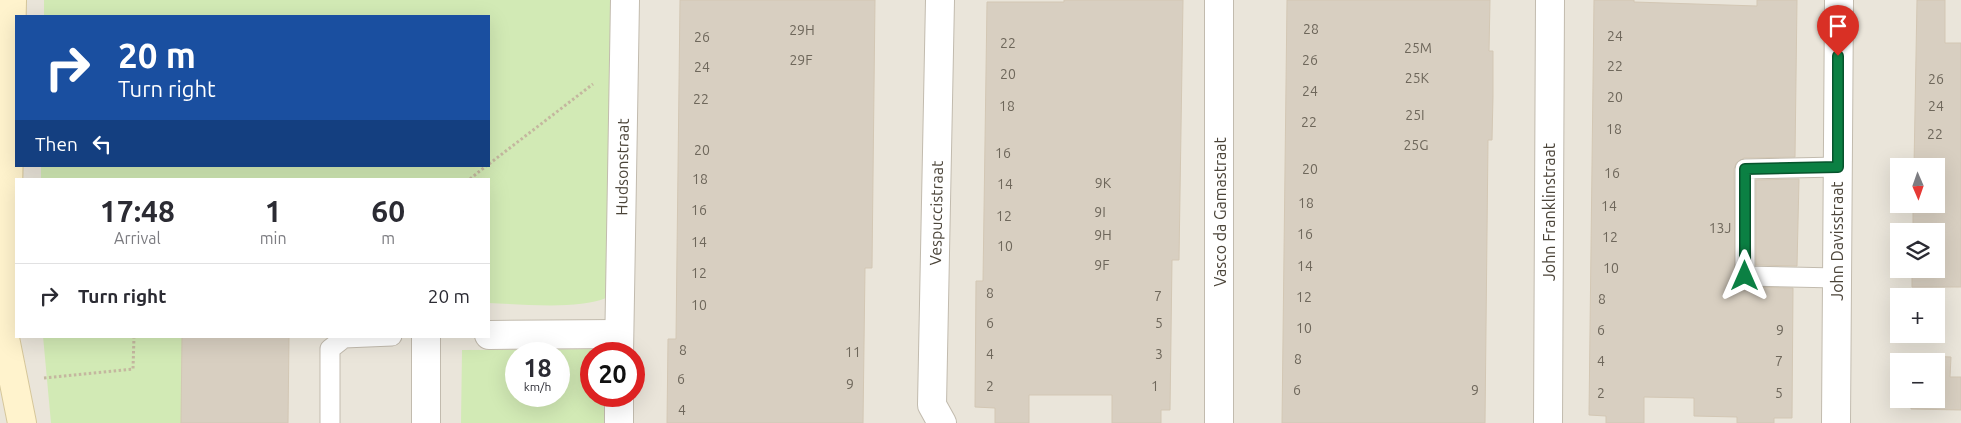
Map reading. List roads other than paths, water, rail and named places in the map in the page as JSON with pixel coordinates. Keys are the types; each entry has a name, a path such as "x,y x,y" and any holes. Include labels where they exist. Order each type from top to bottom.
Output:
{"street":[{"path":"12,0 5,338 22,423"},
{"name":"Hudsonstraat","path":"619,342 625,0"},
{"name":"Vespuccistraat","path":"940,0 932,405 942,423"},
{"name":"Vasco da Gamastraat","path":"1219,423 1220,0"},
{"name":"John Franklinstraat","path":"1548,423 1550,0"},
{"name":"John Davisstraat","path":"1836,423 1839,0"},
{"name":"Hudsonstraat","path":"490,335 590,342"},
{"path":"426,338 426,423"},
{"path":"619,407 619,423"}],"lane":[{"path":"1837,278 1745,276 1745,169 1838,167"},
{"path":"330,423 330,349 344,338"}]}
